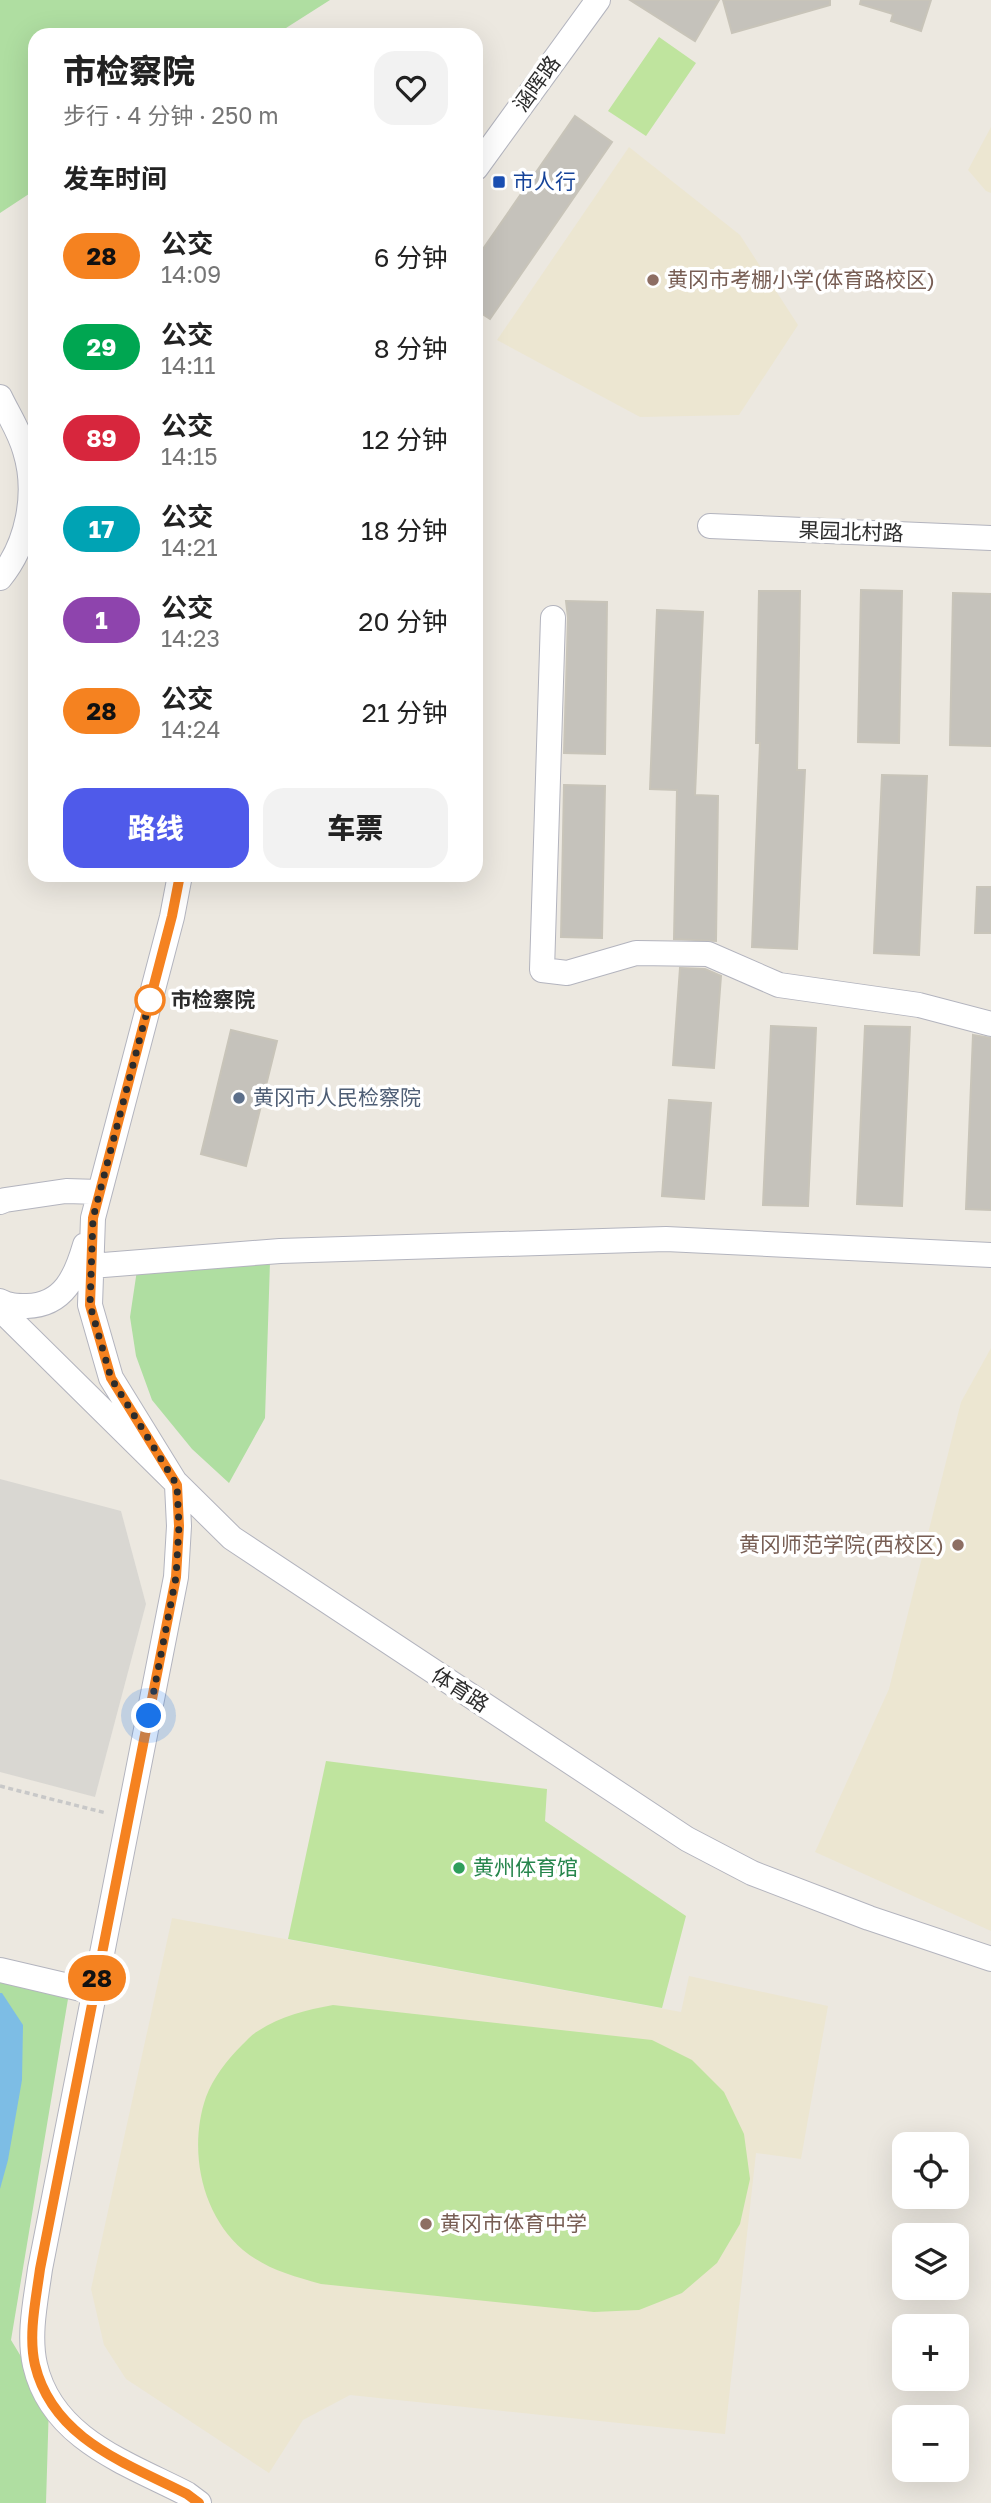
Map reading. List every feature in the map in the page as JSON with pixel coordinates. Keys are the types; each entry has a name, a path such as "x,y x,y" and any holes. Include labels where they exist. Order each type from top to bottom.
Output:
{"street":[{"name":"涵晖路","path":"483,158 598,0"},
{"path":"0,397 25,450 28,462"},
{"path":"0,578 26,530 28,517"},
{"name":"果园北村路","path":"710,526 991,538"},
{"path":"552,618 542,971 567,973 636,953 708,954 779,985 919,1005 991,1024"},
{"path":"0,1301 9,1305 32,1306 54,1300 77,1273 172,916 179,882"},
{"path":"0,1202 66,1191 99,1192"},
{"path":"93,1218 90,1305 111,1378 177,1485 179,1526 176,1577 40,2269 33,2325 34,2363 44,2391 57,2413 74,2430 97,2449 187,2494 199,2503"},
{"path":"91,1266 280,1251 666,1239 991,1255"},
{"name":"体育路","path":"0,1309 232,1538 687,1839 752,1872 869,1917 991,1959"},
{"path":"0,1970 94,1992"}],"path":[{"path":"0,1786 129,1818"}],"shaded area":[{"path":"991,127 991,193 986,191 968,170"},
{"name":"黄冈市考棚小学(体育路校区)","path":"629,147 740,235 798,325 739,415 640,417 497,340"},
{"name":"黄冈师范学院(西校区)","path":"991,1348 991,1931 815,1852 889,1689 961,1402"},
{"path":"0,1479 121,1511 146,1604 95,1797 0,1772"},
{"name":"黄冈市体育中学","path":"172,1918 681,2012 689,1976 828,2006 801,2159 756,2153 725,2434 350,2395 303,2420 269,2473 126,2379 104,2345 91,2289"}],"green space":[{"path":"0,0 330,0 286,28 28,28 28,195 0,213"},
{"path":"659,37 696,63 646,136 608,111"},
{"path":"270,1262 265,1418 229,1483 192,1449 152,1400 136,1356 130,1317 137,1270"},
{"name":"黄州体育馆","path":"326,1761 547,1789 545,1821 686,1916 662,2008 288,1939"},
{"path":"0,1962 70,1987 11,2340 49,2403 46,2503 0,2503"},
{"path":"333,2005 652,2040 692,2060 724,2092 744,2134 750,2179 740,2224 717,2263 682,2293 639,2310 594,2312 321,2284 280,2271 252,2257 229,2235 217,2218 202,2180 198,2138 206,2097 226,2063 254,2034 303,2011"}],"water":[{"path":"0,1993 23,2025 22,2080 8,2160 0,2189"}],"building":[{"path":"630,0 719,0 695,41"},
{"path":"723,0 830,0 830,5 732,33"},
{"path":"861,0 931,0 921,31 891,21 893,14 860,4"},
{"path":"575,116 612,142 490,319 483,314 483,249"},
{"path":"861,590 902,591 899,743 858,742"},
{"path":"759,591 800,591 797,770 805,770 797,949 752,947 760,743 756,743"},
{"path":"953,593 991,594 991,746 950,745"},
{"path":"566,601 607,602 605,754 564,753 568,618"},
{"path":"657,610 703,612 695,795 718,796 716,941 674,939 677,790 650,789"},
{"path":"882,775 927,776 919,955 874,953"},
{"path":"564,785 605,786 602,938 561,937"},
{"path":"977,887 991,887 991,933 975,933"},
{"path":"680,968 705,969 721,976 714,1068 673,1065"},
{"path":"771,1026 816,1028 808,1206 763,1205"},
{"path":"865,1026 910,1027 902,1206 857,1204"},
{"name":"黄冈市人民检察院","path":"231,1030 277,1041 246,1166 201,1154"},
{"path":"973,1035 991,1038 991,1210 966,1209"},
{"path":"669,1100 711,1103 704,1199 662,1196"}],"bus line":[{"name":"28","path":"179,882 93,1218 90,1305 111,1378 177,1485 179,1526 176,1577 40,2269 33,2325 34,2363 44,2391 57,2413 97,2449 187,2494 199,2503"}],"place":[{"name":"市人行","path":"499,182"},
{"name":"黄冈市考棚小学(体育路校区)","path":"653,280"},
{"name":"市检察院","path":"150,1000"},
{"name":"黄冈市人民检察院","path":"239,1098"},
{"name":"黄冈师范学院(西校区)","path":"958,1545"},
{"name":"黄州体育馆","path":"459,1868"},
{"name":"黄冈市体育中学","path":"426,2224"}],"route":[{"path":"149,1716 176,1577 179,1526 177,1485 111,1378 90,1305 93,1218 152,992 150,1000"}]}
